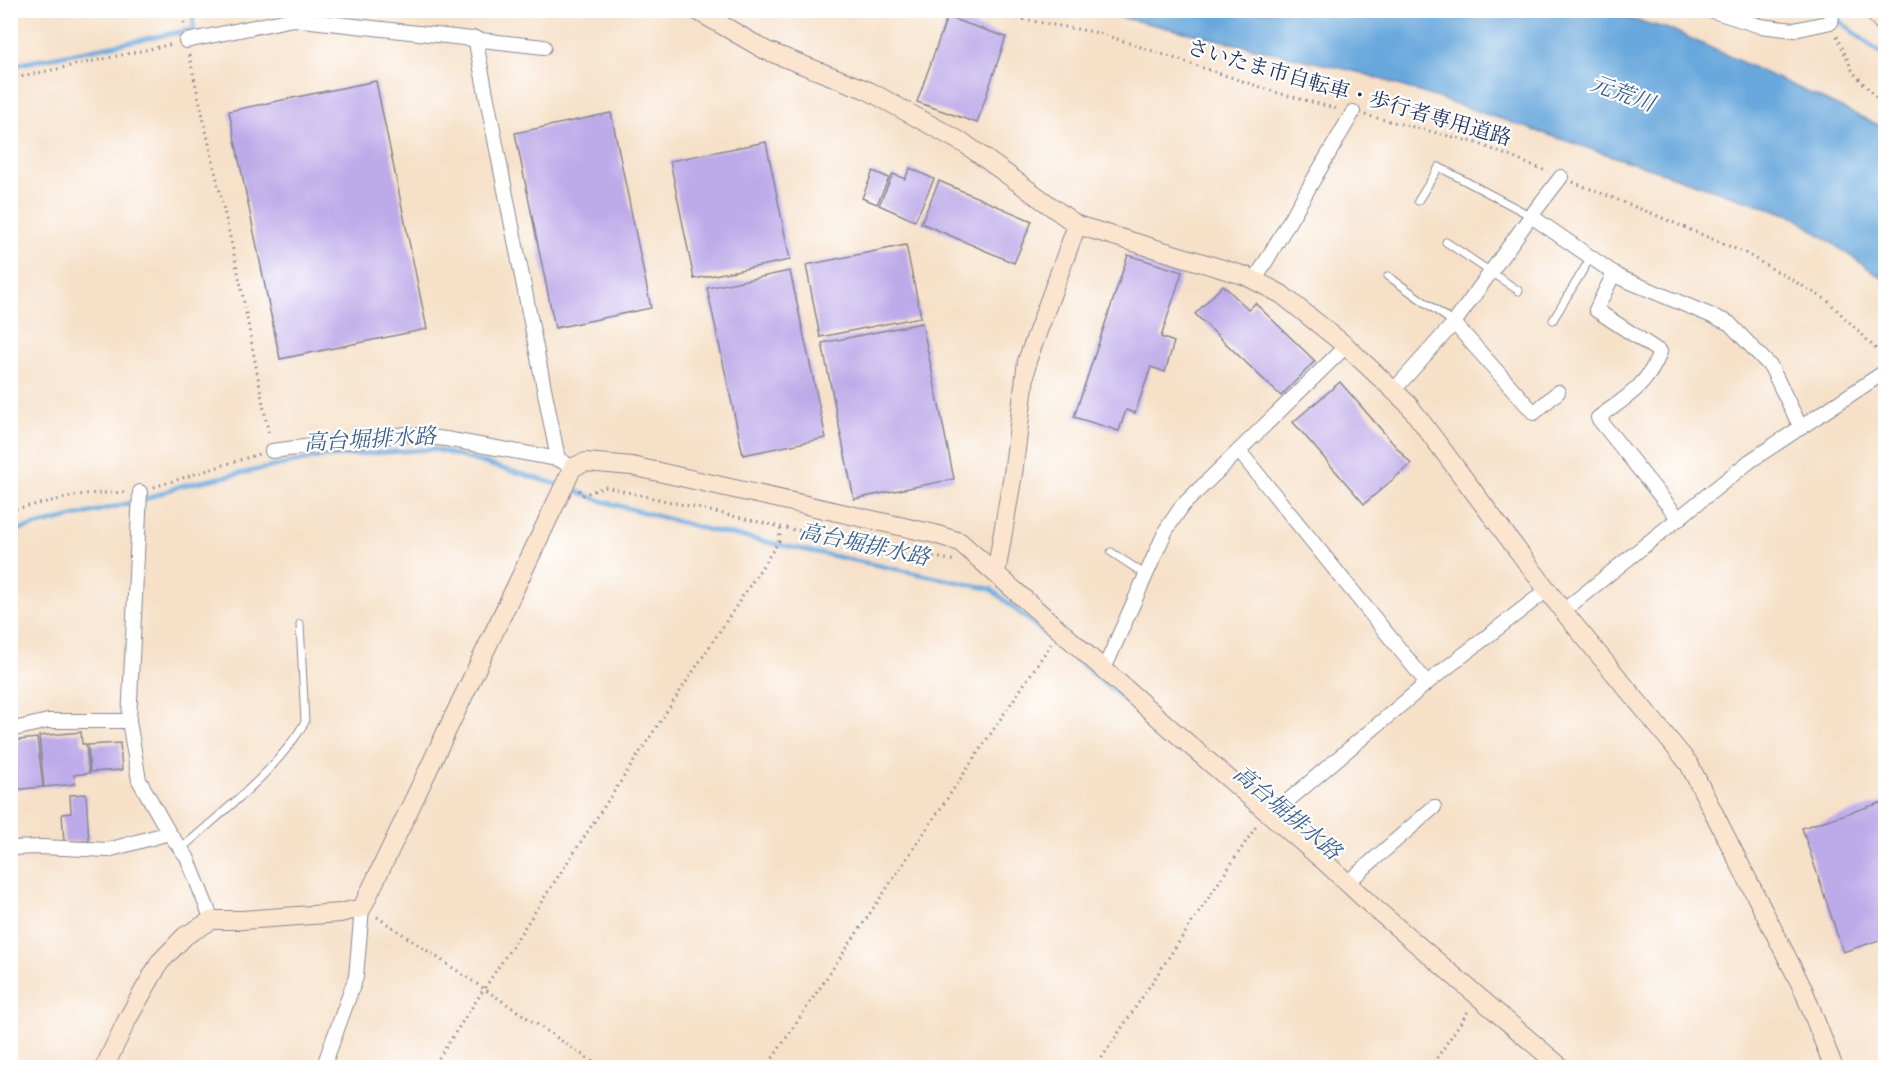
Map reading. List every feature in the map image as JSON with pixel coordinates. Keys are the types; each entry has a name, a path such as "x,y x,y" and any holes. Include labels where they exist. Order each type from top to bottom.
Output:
{"street":[{"path":"696,10 765,50 869,91 965,144 1077,225 1246,276 1281,294 1346,345 1408,404 1563,611 1689,764 1803,989 1834,1068"},
{"path":"1710,10 1760,26 1794,30 1832,16"},
{"path":"1872,10 1886,26"},
{"path":"186,41 293,19 544,46"},
{"path":"323,1068 356,977 362,908 567,467 475,39"},
{"path":"1254,280 1353,112"},
{"path":"1393,391 1454,323 1561,177"},
{"path":"1531,216 1621,278 1730,323 1771,367 1801,428"},
{"path":"996,573 1013,474 1028,361 1077,225"},
{"path":"1614,273 1596,310 1660,352 1654,368 1639,387 1598,418 1679,519"},
{"path":"1454,323 1534,413 1558,392"},
{"path":"1104,669 1166,530 1182,506 1346,345"},
{"path":"1563,611 1750,461 1886,371"},
{"path":"272,451 406,434 446,439 567,467 586,462 632,466 935,534 960,542 1371,904 1562,1068"},
{"path":"1239,451 1427,683"},
{"path":"140,492 129,721 139,780 169,832 187,857 212,920"},
{"path":"1269,813 1427,683 1547,590"},
{"path":"10,730 48,721 129,721"},
{"path":"1348,882 1434,807"},
{"path":"10,848 108,850 169,832"},
{"path":"104,1068 128,1018 160,962 185,936 212,920 329,914 351,912 362,908"}],"lane":[{"path":"1418,201 1439,167 1531,216"},
{"path":"1446,242 1519,291"},
{"path":"1553,320 1591,257"},
{"path":"1388,276 1454,323"},
{"path":"1111,552 1146,575"},
{"path":"181,849 273,765 305,722 300,624"}],"path":[{"name":"さいたま市自転車・歩行者専用道路","path":"970,10 1099,33 1278,93 1477,143 1743,252 1827,300 1886,359"},
{"path":"1832,16 1853,72 1886,108"},
{"path":"10,79 186,41 240,281 272,451"},
{"path":"567,467 582,495 605,487 781,527 955,561"},
{"path":"432,1068 778,541 781,527"},
{"path":"766,1068 1061,630"},
{"path":"1095,1068 1269,813"},
{"path":"362,908 602,1068"},
{"path":"1430,1068 1478,996"}],"water":[{"name":"元荒川","path":"1094,11 1600,11 1672,30 1885,128 1885,280 1793,216 1362,73"}],"building":[{"path":"1740,10 1763,10 1761,17"},
{"path":"947,17 1006,37 977,123 917,102"},
{"path":"376,81 427,329 280,359 229,111"},
{"path":"611,113 651,308 555,328 515,133"},
{"path":"766,142 790,260 694,279 670,161"},
{"path":"910,168 934,179 915,221 879,205 893,174 905,179"},
{"path":"873,171 889,178 877,204 862,198"},
{"path":"939,181 1032,221 1014,263 921,223"},
{"path":"906,245 921,317 820,337 806,265"},
{"path":"1128,255 1182,272 1161,337 1174,342 1165,372 1151,367 1135,413 1126,410 1119,431 1074,417"},
{"path":"790,271 826,438 743,455 707,288"},
{"path":"1223,285 1249,310 1255,303 1315,361 1281,396 1195,314"},
{"path":"922,323 954,479 854,499 822,343"},
{"path":"1340,382 1411,464 1364,504 1293,422"},
{"path":"81,732 82,744 86,744 89,773 74,775 75,784 44,787 39,736"},
{"path":"37,738 43,787 12,790 10,741"},
{"path":"120,743 122,770 90,772 88,745"},
{"path":"86,794 89,841 64,842 62,814 71,813 70,795"},
{"path":"1886,801 1886,938 1843,952 1802,828"}],"waterway":[{"path":"10,66 194,29 192,10"},
{"path":"1826,10 1886,58"},
{"name":"高台堀排水路","path":"10,532 146,499 180,486 319,457 434,449 560,485"},
{"name":"高台堀排水路","path":"568,488 605,502 709,530 991,589 1143,716"}]}
